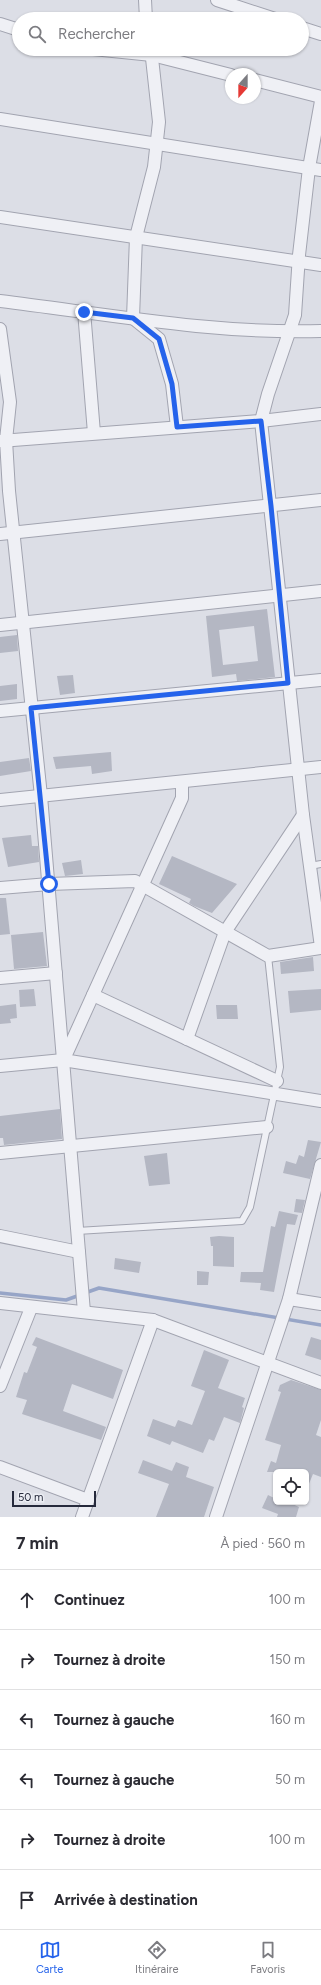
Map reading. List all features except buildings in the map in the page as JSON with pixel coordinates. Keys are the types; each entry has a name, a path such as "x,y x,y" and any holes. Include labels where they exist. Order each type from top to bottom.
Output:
{"street":[{"path":"145,0 146,12"},
{"path":"217,0 254,12"},
{"path":"0,24 12,28"},
{"path":"309,30 321,34"},
{"path":"133,318 136,237 154,167 159,122 151,56"},
{"path":"165,56 225,73"},
{"path":"261,82 321,97"},
{"path":"0,888 49,884 134,881 268,956 321,948 316,865 303,814 261,421 289,332 296,315 298,262 315,169 321,101"},
{"path":"0,119 315,169"},
{"path":"0,217 321,265"},
{"path":"0,301 215,328 289,332 321,331"},
{"path":"84,312 94,433"},
{"path":"133,318 159,339 172,384 177,427"},
{"path":"0,329 2,353 10,402 3,440 41,796 84,1312"},
{"path":"3,440 261,421 321,414"},
{"path":"0,534 321,500"},
{"path":"0,624 321,591"},
{"path":"0,711 321,680"},
{"path":"0,800 321,767"},
{"path":"63,1060 182,798 182,782"},
{"path":"187,1039 225,932 303,814"},
{"path":"0,978 56,973"},
{"path":"93,996 277,1081"},
{"path":"0,1066 63,1060 321,1101"},
{"path":"0,1153 267,1127"},
{"path":"216,1517 289,1299 321,1165"},
{"path":"0,1236 79,1252"},
{"path":"289,1299 321,1304"},
{"path":"0,1303 31,1308 84,1312 153,1320 321,1383"},
{"path":"0,1386 31,1308"},
{"path":"82,1517 153,1320"},
{"path":"0,1467 88,1500"}],"lane":[{"path":"78,1231 242,1221 250,1207 280,1067 268,956"}],"waterway":[{"path":"85,1293 99,1288 321,1325"},
{"path":"0,1293 66,1300 80,1295"}],"route":[{"path":"49,884 31,708 288,683 271,506 261,421 177,427 172,384 159,339 133,318 84,312"}]}
